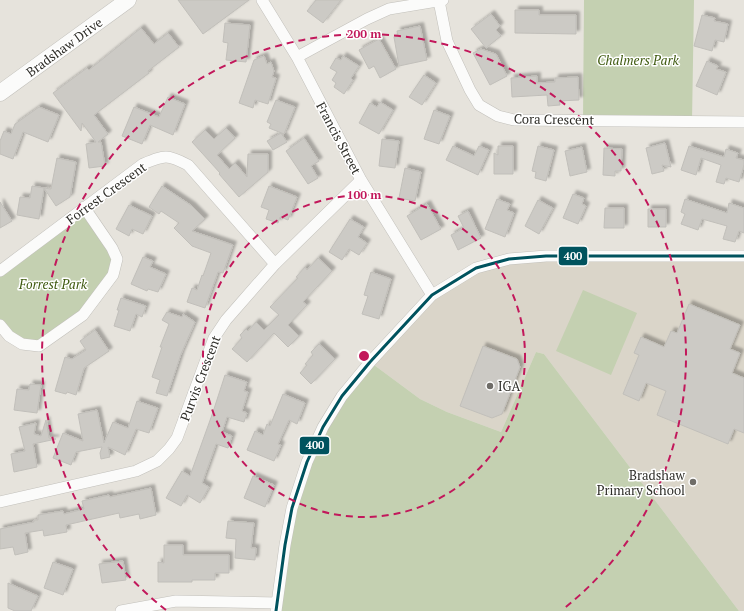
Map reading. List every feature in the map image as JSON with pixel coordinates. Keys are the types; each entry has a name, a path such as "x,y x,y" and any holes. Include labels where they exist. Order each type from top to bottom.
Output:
{"street":[{"name":"Bradshaw Drive","path":"0,93 128,0"},
{"name":"Francis Street","path":"262,0 297,57 361,180 432,295"},
{"path":"297,57 367,19 389,9 441,0"},
{"name":"Cora Crescent","path":"441,0 447,41 470,90 479,105 498,116 514,120 744,122"},
{"name":"Forrest Crescent","path":"0,271 143,164 162,156 176,159 188,165 275,264"},
{"name":"Purvis Crescent","path":"0,502 136,471 157,461 177,438 214,338 226,320 275,264 361,180"},
{"path":"0,325 9,336 22,344 39,346 83,315 114,275 117,259 112,248 84,207"},
{"path":"121,611 176,601 276,607 284,545 292,508 307,462 323,427 342,396 370,362 432,295 476,268 509,259 546,256 744,256"}],"shaded area":[{"name":"Bradshaw Primary School","path":"744,256 744,611 739,611 544,354 536,352 501,432 447,412 420,399 370,362 432,295 476,268 509,259"}],"green space":[{"name":"Chalmers Park","path":"584,0 694,0 692,121 583,119"},
{"name":"Forrest Park","path":"84,207 117,259 83,315 39,346 22,344 0,325 0,271"},
{"path":"583,290 637,313 611,375 556,351"},
{"path":"536,352 544,354 739,611 276,611 285,545 323,427 370,362 420,399 447,412 501,432"}],"building":[{"path":"178,0 249,0 203,34"},
{"path":"316,0 341,0 323,23 307,11"},
{"path":"515,10 539,10 539,15 576,15 576,34 515,33"},
{"path":"491,14 500,26 496,30 501,36 486,48 471,29"},
{"path":"702,15 715,18 714,21 728,24 724,42 715,40 712,51 694,46"},
{"path":"225,23 250,25 246,62 226,60 228,43 223,42"},
{"path":"420,26 427,60 399,66 394,37 398,36 397,31"},
{"path":"141,28 154,44 168,33 179,47 148,71 149,73 94,115 108,134 98,142 101,142 105,166 89,168 86,144 96,142 82,123 81,131 53,93 87,68 89,70"},
{"path":"379,39 396,69 380,78 374,66 369,69 359,50"},
{"path":"481,49 496,54 507,76 490,85 473,53"},
{"path":"264,56 267,64 271,62 274,71 272,77 276,78 268,104 255,100 253,108 239,103 254,60"},
{"path":"343,56 359,66 351,78 353,80 344,94 334,87 336,83 332,80 337,72 330,68 336,58 341,60"},
{"path":"707,61 718,66 716,69 726,72 717,95 696,86"},
{"path":"424,75 436,83 422,105 409,97"},
{"path":"537,76 537,83 555,82 555,78 578,77 579,100 559,101 560,105 548,106 547,95 512,97 511,78"},
{"path":"168,97 185,104 173,135 150,125 142,144 122,136 134,107 159,117"},
{"path":"276,100 295,107 284,134 269,128 271,124 267,122"},
{"path":"380,102 393,110 379,134 359,123 370,103 377,107"},
{"path":"39,107 59,115 48,142 23,132 13,159 0,154 0,141 4,131 11,134 15,124"},
{"path":"434,110 450,116 439,144 424,139"},
{"path":"226,128 235,138 217,155 229,169 235,163 247,177 248,154 268,154 268,172 239,197 192,142 205,130 214,139"},
{"path":"281,133 287,142 273,150 267,141"},
{"path":"304,138 319,161 311,166 318,178 308,184 286,151"},
{"path":"382,139 399,141 395,168 379,166"},
{"path":"665,143 671,167 662,165 664,171 652,174 646,148"},
{"path":"453,146 474,156 479,146 489,150 478,175 446,160"},
{"path":"498,146 513,146 513,174 494,174 494,153 498,155"},
{"path":"538,146 554,150 546,181 535,178 536,172 532,171"},
{"path":"689,146 724,157 726,149 738,153 736,158 744,160 739,182 726,178 724,184 716,182 721,165 701,158 696,175 681,170"},
{"path":"582,147 587,172 570,176 565,151"},
{"path":"604,148 622,149 621,171 615,171 615,176 603,175"},
{"path":"57,158 76,162 70,197 56,206 44,188 51,189"},
{"path":"405,168 421,172 415,201 399,198"},
{"path":"32,186 44,188 39,219 17,215 20,197 30,198"},
{"path":"162,186 192,206 205,219 192,231 233,245 223,273 218,272 205,308 187,302 192,288 197,290 211,253 192,246 174,228 179,223 161,211 159,214 149,207"},
{"path":"269,186 297,197 288,220 280,217 278,223 266,219 269,210 261,207"},
{"path":"573,194 584,198 582,204 586,206 578,224 563,218"},
{"path":"497,199 510,204 507,210 514,213 505,237 485,229"},
{"path":"685,199 727,213 729,203 744,208 744,233 739,231 735,242 723,239 727,226 702,219 698,230 681,224 685,214 681,212"},
{"path":"538,200 553,208 539,234 525,226"},
{"path":"0,202 12,221 0,228"},
{"path":"427,204 441,229 421,240 407,216"},
{"path":"129,205 152,216 143,234 132,229 129,236 116,229"},
{"path":"605,208 624,208 624,228 604,228"},
{"path":"648,209 666,209 666,227 648,227"},
{"path":"468,211 481,238 458,250 451,235 464,228 458,216"},
{"path":"350,219 364,227 358,237 367,243 359,255 349,249 342,260 329,252"},
{"path":"143,257 153,261 150,267 166,274 158,292 148,289 147,291 131,284"},
{"path":"318,258 332,271 303,302 307,305 288,325 299,336 288,347 274,333 247,362 232,349 242,338 240,335 246,329 248,331 256,322 264,330 279,315 270,307 298,278 296,277 305,267 307,270"},
{"path":"371,272 391,279 379,319 362,314 368,296 364,295"},
{"path":"121,298 146,306 142,317 136,314 130,331 114,326"},
{"name":"Bradshaw Primary School","path":"689,304 740,325 730,349 740,353 732,373 744,378 744,433 734,429 728,444 657,415 666,391 646,383 639,401 623,394 639,355 634,353 641,337 664,347 671,331 677,333"},
{"path":"167,312 182,317 183,314 195,322 181,354 167,396 156,393 160,380 152,377 162,347 160,347 169,324 162,320"},
{"path":"95,330 109,351 84,368 76,395 67,392 66,394 55,391 65,357 72,359 86,350 80,341"},
{"path":"319,344 335,359 311,384 300,373 307,365 305,364 313,355 311,352"},
{"name":"IGA","path":"483,346 517,359 520,367 502,414 492,418 460,406"},
{"path":"225,375 247,382 244,391 248,392 242,411 247,413 244,422 227,417 222,432 232,436 228,448 216,444 202,483 209,487 200,503 187,495 181,506 166,498 182,471 190,476"},
{"path":"30,384 41,385 37,413 14,410 17,389 29,390"},
{"path":"283,394 305,403 297,424 289,420 278,444 281,445 274,461 247,450 255,431 263,435 267,424 270,426"},
{"path":"137,401 158,408 149,433 136,429 125,455 108,447 110,457 101,459 100,453 102,447 76,452 71,465 53,458 63,433 83,441 78,414 97,410 104,443 113,422 128,428"},
{"path":"46,420 49,438 56,439 33,444 37,467 14,472 11,454 25,451 19,427 36,423 34,434 41,436"},
{"path":"253,476 274,485 265,507 244,498"},
{"path":"151,488 156,515 140,519 139,514 120,518 119,513 66,525 67,532 44,536 43,530 25,533 28,552 15,555 13,547 0,549 0,529 34,522 34,520 38,520 38,515 63,511 64,514 84,509 82,501 109,495 110,497"},
{"path":"228,521 254,523 251,548 256,548 255,560 235,558 236,539 226,538"},
{"path":"164,545 183,545 183,555 229,555 229,573 215,573 215,580 158,582 158,562 164,563"},
{"path":"123,561 126,580 102,583 99,564"},
{"path":"53,562 73,569 63,595 44,588"},
{"path":"8,583 38,596 31,611 15,611 8,608"}],"transit line":[{"name":"400","path":"276,611 285,545 292,508 307,462 323,427 342,396 370,362 432,295 476,268 509,259 546,256 744,256"}],"place":[{"name":"IGA","path":"490,386"},
{"name":"Bradshaw Primary School","path":"693,482"}]}
